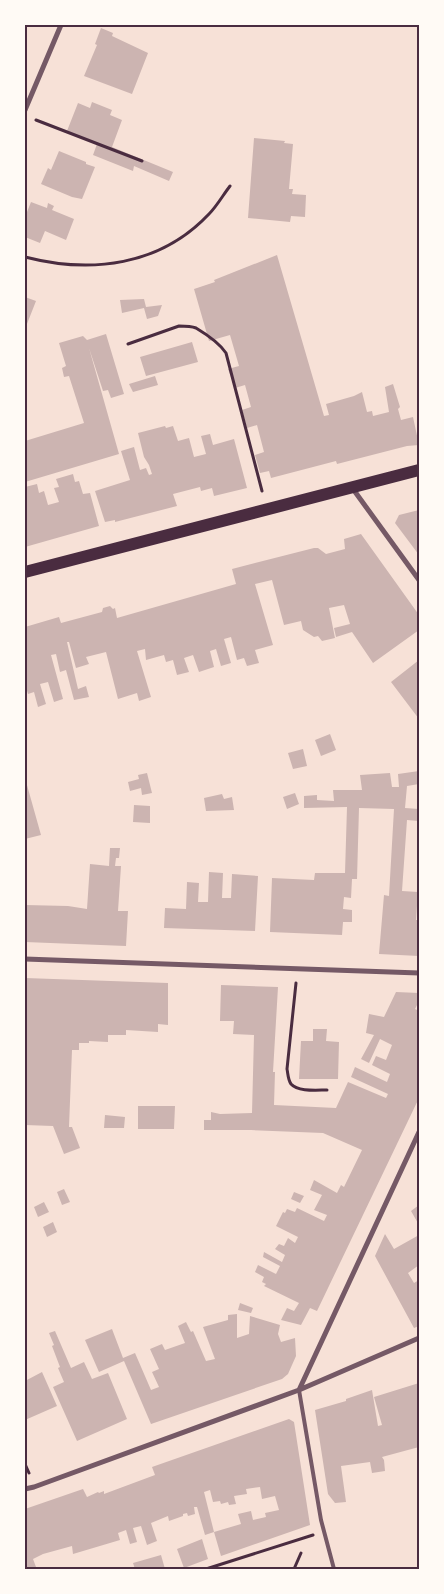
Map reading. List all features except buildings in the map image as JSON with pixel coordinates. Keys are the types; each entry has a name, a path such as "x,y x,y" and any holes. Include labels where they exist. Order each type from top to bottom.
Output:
{"main road":[{"path":"25,572 419,470"}],"street":[{"path":"25,110 60,25"},
{"path":"351,487 419,580"},
{"path":"25,959 419,973"},
{"path":"299,1390 419,1132"},
{"path":"25,1489 299,1390 419,1338"}],"lane":[{"path":"299,1390 324,1532 334,1569"}],"path":[{"path":"34,120 142,161"},
{"path":"25,257 50,263 81,265 106,265 137,258 162,249 188,233 210,213 230,186"},
{"path":"128,344 179,326 188,326 195,328 222,348 226,353 267,509"},
{"path":"297,969 287,1069 288,1079 291,1085 298,1089 327,1090"},
{"path":"206,1569 324,1532"},
{"path":"294,1569 301,1553"}]}
